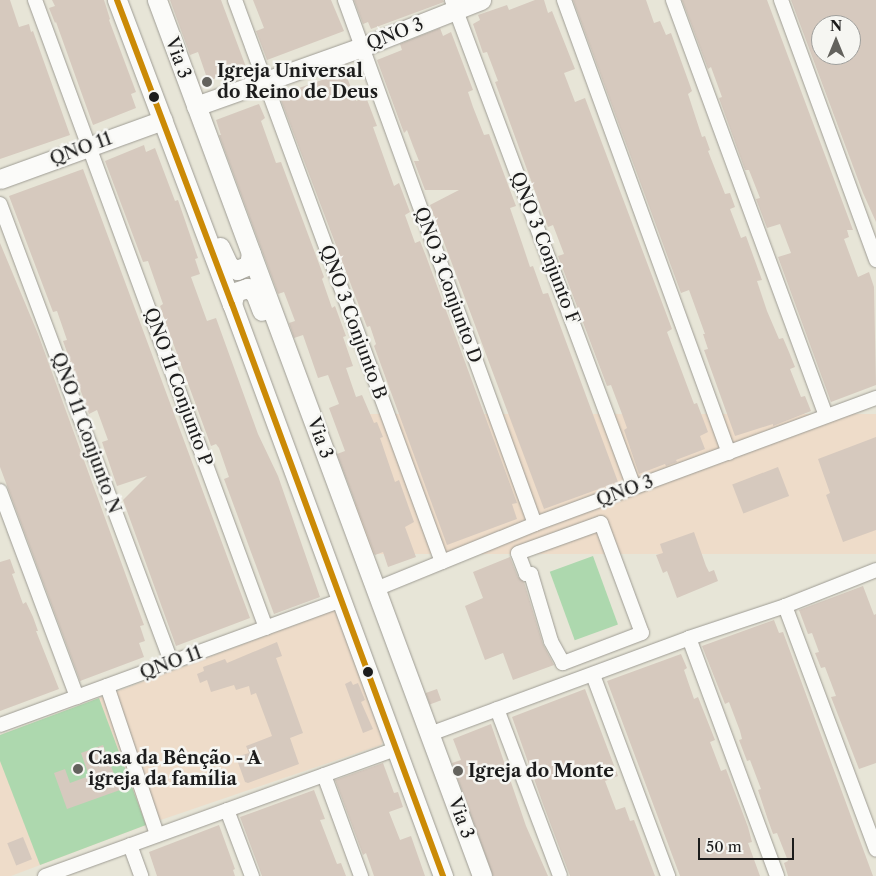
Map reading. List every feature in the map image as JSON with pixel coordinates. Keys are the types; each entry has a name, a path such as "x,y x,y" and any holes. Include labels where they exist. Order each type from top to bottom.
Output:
{"main road":[{"name":"Via 3","path":"117,0 445,876"},
{"path":"151,0 168,31"},
{"name":"Via 3","path":"157,0 482,876"},
{"name":"QNO 3","path":"196,106 362,47 454,5 481,0"},
{"name":"QNO 11","path":"0,179 163,120"},
{"path":"176,154 198,186 229,266 237,270 246,268 251,262 251,253"},
{"path":"232,304 232,296 238,289 247,288 255,293 286,374 313,421"}],"street":[{"name":"QNO 11 Conjunto P","path":"35,0 266,628"},
{"name":"QNO 3 Conjunto B","path":"235,0 442,562"},
{"name":"QNO 3 Conjunto D","path":"344,0 535,524"},
{"path":"564,0 729,453"},
{"path":"673,0 826,416"},
{"path":"781,0 876,260"},
{"name":"QNO 3 Conjunto F","path":"454,5 634,487"},
{"name":"QNO 11 Conjunto N","path":"0,204 171,662"},
{"name":"QNO 3","path":"376,589 535,524 876,398"},
{"path":"0,491 77,697"},
{"path":"600,523 642,633 564,663 551,641 530,574 526,574 518,553 600,523"},
{"path":"430,734 689,638 785,606 876,570"},
{"name":"QNO 11","path":"0,726 341,600"},
{"path":"785,606 876,850"},
{"path":"689,638 777,876"},
{"path":"593,675 668,876"},
{"path":"107,686 157,835"},
{"path":"497,709 560,876"},
{"path":"45,876 396,749"},
{"path":"324,775 361,876"},
{"path":"227,810 252,876"},
{"path":"130,846 141,876"}],"shaded area":[{"path":"355,414 876,414 876,554 355,554"},
{"path":"335,610 384,740 381,745 146,825 11,876 0,876 0,735"}],"green space":[{"path":"593,556 618,625 575,640 550,572"},
{"path":"99,698 146,825 40,865 0,761 0,735"}],"building":[{"path":"0,0 10,0 19,27 29,24 31,32 33,31 70,135 0,159"},
{"path":"52,0 104,0 109,20 136,92 131,94 136,108 93,125 56,22 49,8 55,6"},
{"path":"170,0 221,0 246,67 208,81 198,52 190,55"},
{"path":"253,0 331,0 344,31 267,60 256,31 264,28"},
{"path":"354,0 443,0 444,2 371,29 368,22 363,24"},
{"path":"535,0 544,0 548,13 552,11 575,69 564,73 575,102 585,98 672,329 667,332 694,404 697,403 708,432 700,436 705,449 676,460 677,462 666,466 665,464 639,474 624,430 627,428 622,414 611,385 607,386 558,256 564,254 553,225 548,227 495,82 498,81 487,52 483,53 473,24 480,20 478,15 507,5 509,10"},
{"path":"573,0 646,0 654,23 660,21 666,35 671,33 692,91 688,94 702,137 705,136 710,150 708,151 725,194 730,193 735,207 730,209 741,238 746,236 762,280 757,281 767,311 779,339 783,338 795,367 790,369 801,397 805,396 811,411 773,426 773,424 735,436 704,350 708,349 703,334 705,334 689,290 681,293"},
{"path":"682,0 767,0 853,230 847,230 849,237 844,239 858,277 869,272 874,287 876,385 831,402 778,257 791,253 780,224 767,228 756,199 760,198 749,170 745,170 719,98 722,97 711,67 708,69"},
{"path":"791,0 876,0 876,222 863,193 815,65 861,65 861,15 811,15 811,54"},
{"path":"440,28 443,36 451,32 473,90 468,92 473,107 484,135 489,134 516,206 510,208 530,267 533,266 543,294 548,293 618,482 544,509 430,205 459,190 425,190 414,161 419,161 407,130 404,133 377,60 402,50 400,44"},
{"path":"345,72 356,101 366,97 377,126 373,127 394,186 399,183 410,212 405,215 415,243 420,241 426,256 517,503 512,504 517,519 447,545 374,346 376,344 370,326 367,327 279,95"},
{"path":"259,104 265,118 261,121 276,163 281,162 324,277 322,279 332,308 335,306 346,336 343,337 353,366 346,368 356,397 362,395 374,423 377,422 383,437 380,438 395,482 399,480 414,522 405,527 416,557 388,567 383,552 375,555 337,454 345,451 329,408 339,404 328,375 318,378 303,335 294,338 289,323 295,321 284,292 278,294 219,135 221,135 216,120"},
{"path":"144,145 146,152 155,148 175,201 178,200 198,258 195,259 200,274 191,277 207,321 216,318 258,434 278,476 320,597 274,614 224,479 229,477 219,448 216,444 211,446 165,321 160,306 163,304 148,261 143,262 105,161"},
{"path":"83,169 250,618 176,646 123,500 147,476 117,486 102,442 108,440 97,410 89,414 63,341 67,340 57,311 53,312 9,196"},
{"path":"0,243 38,334 144,625 140,626 145,641 139,643 144,657 80,681 0,467"},
{"path":"876,437 876,530 843,542 826,495 830,493 818,459"},
{"path":"778,467 789,496 743,514 732,485"},
{"path":"694,532 706,566 709,572 714,570 718,581 677,598 667,571 663,573 656,555 663,553 660,544"},
{"path":"510,557 518,577 524,582 543,644 554,665 513,680 503,653 485,660 465,606 483,598 473,572"},
{"path":"10,559 15,573 12,574 23,604 26,602 33,617 38,631 36,631 59,689 0,711 0,562"},
{"path":"863,586 874,615 876,614 876,763 859,769 831,697 836,696 825,667 821,668 815,653 819,652 812,633 808,634 799,610"},
{"path":"774,620 779,633 783,632 873,876 788,876 784,863 788,861 777,833 773,834 758,790 761,789 750,760 747,761 739,740 742,739 740,731 729,702 725,704 702,646"},
{"path":"277,642 282,656 276,658 303,733 290,738 299,764 248,783 245,782 236,757 249,753 246,746 272,736 256,693 251,695 249,686 236,690 234,685 211,692 207,680 200,683 197,674 204,671 203,667 225,659 227,663"},
{"path":"681,654 687,668 684,670 694,699 698,697 715,740 710,742 721,771 726,769 748,827 752,842 748,843 760,876 680,876 607,681"},
{"path":"351,681 353,685 358,683 365,700 361,702 373,729 363,733 345,684"},
{"path":"437,689 441,700 430,704 426,693"},
{"path":"585,689 618,776 605,781 616,810 625,807 630,821 634,820 655,876 570,876 543,804 512,717"},
{"path":"491,724 526,826 548,876 493,876 452,763 461,760 453,739"},
{"path":"103,745 120,790 67,809 54,773 65,769 70,783 89,776 81,753"},
{"path":"383,763 394,793 398,792 403,807 389,812 400,840 411,836 425,876 374,876 366,853 363,855 335,780"},
{"path":"314,790 325,819 320,820 337,864 341,863 346,876 262,876 240,817"},
{"path":"219,825 235,869 233,870 235,876 157,876 149,852"},
{"path":"23,837 32,859 16,866 7,843"}],"transit line":[{"path":"117,0 232,304 443,876"}],"place":[{"name":"Igreja Universal do Reino de Deus","path":"207,82"},
{"name":"Casa da Bênção - A igreja da família","path":"78,769"},
{"name":"Igreja do Monte","path":"458,771"}]}
